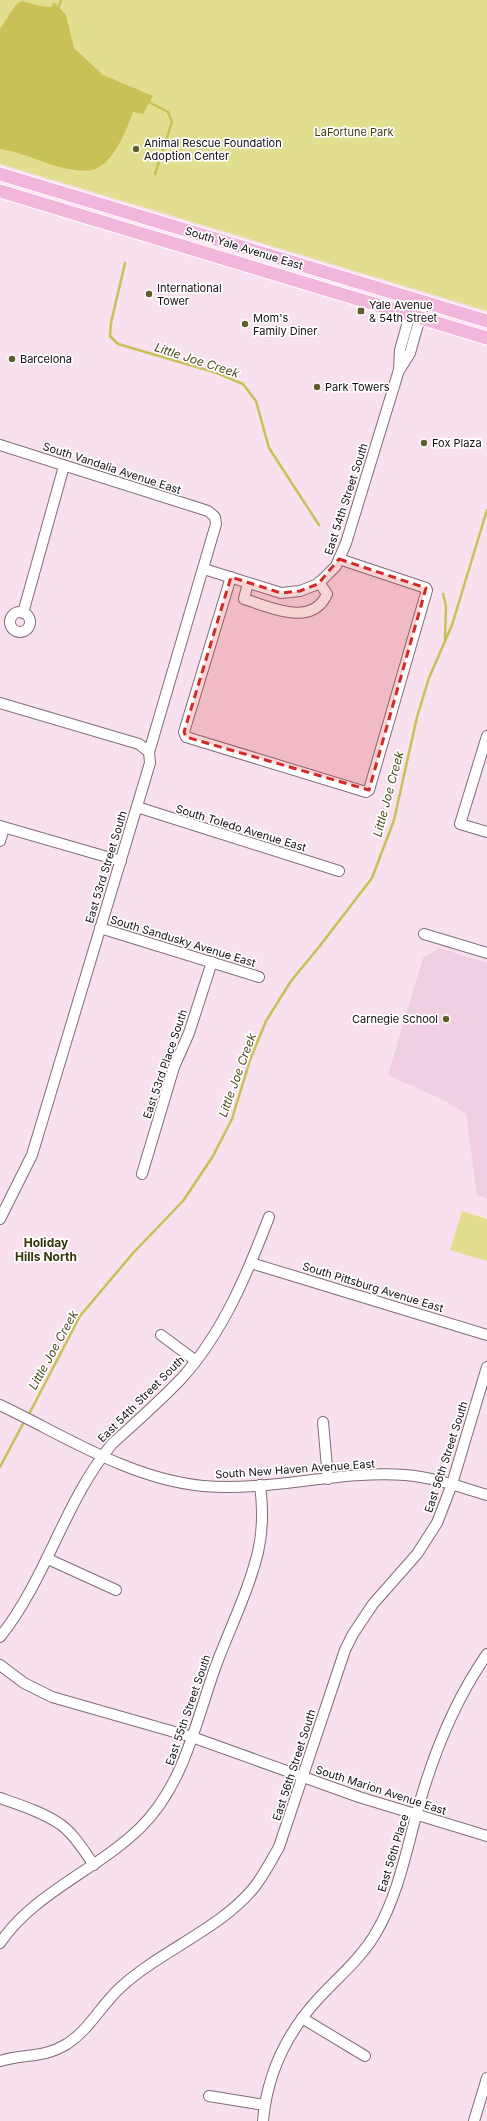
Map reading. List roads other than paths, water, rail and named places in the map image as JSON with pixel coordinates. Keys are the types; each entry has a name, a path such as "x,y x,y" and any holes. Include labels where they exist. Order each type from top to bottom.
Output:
{"main road":[{"name":"South Yale Avenue East","path":"0,174 487,321"},
{"name":"South Yale Avenue East","path":"0,191 487,338"}],"street":[{"name":"East 54th Street South","path":"204,569 281,593 300,591 319,582 336,566 346,543 399,370 400,350 420,301"},
{"name":"South Vandalia Avenue East","path":"0,445 208,511 215,517"},
{"path":"23,613 64,466"},
{"name":"East 53rd Street South","path":"0,1219 32,1155 150,763 149,752 204,569 216,524 215,517"},
{"path":"231,577 184,732 186,737 366,792 369,790 427,590 426,588 339,559"},
{"path":"248,583 244,599 289,612 302,614 312,610 323,602 327,594 319,582"},
{"path":"0,703 139,744 149,752"},
{"path":"487,736 460,824 487,832"},
{"name":"South Toledo Avenue East","path":"137,807 339,871"},
{"path":"0,841 2,827 121,861"},
{"name":"South Sandusky Avenue East","path":"100,928 259,977"},
{"path":"424,934 487,953"},
{"name":"East 53rd Place South","path":"142,1174 174,1068 189,1033 212,962"},
{"name":"East 54th Street South","path":"0,1637 27,1599 79,1494 102,1456 112,1444 180,1380 196,1361 218,1328 252,1263 269,1217"},
{"name":"South Pittsburg Avenue East","path":"252,1263 487,1335"},
{"path":"161,1335 196,1361"},
{"name":"East 56th Street South","path":"0,2062 48,2054 67,2044 84,2032 121,1987 235,1907 252,1890 268,1868 279,1846 339,1666 353,1634 377,1598 428,1541 437,1523 452,1484 487,1367"},
{"name":"South New Haven Avenue East","path":"4,1407 102,1456 148,1475 176,1482 227,1488 363,1475 405,1475 452,1484 487,1495"},
{"path":"323,1422 328,1479"},
{"name":"East 55th Street South","path":"0,1943 16,1924 42,1900 124,1844 159,1807 178,1774 216,1666 253,1573 261,1526 262,1504 260,1486"},
{"path":"48,1559 116,1590"},
{"name":"East 56th Place","path":"263,2121 264,2105 270,2081 279,2056 289,2037 302,2018 364,1951 377,1932 394,1893 433,1761 447,1726 462,1696 487,1654"},
{"name":"South Marion Avenue East","path":"0,1665 24,1683 52,1697 192,1737 359,1797 487,1836"},
{"path":"0,1798 37,1812 61,1825 81,1847 94,1865"},
{"path":"302,2018 365,2056"},
{"path":"474,2121 487,2078"},
{"path":"209,2096 264,2105"}],"waterway":[{"name":"Little Joe Creek","path":"58,9 61,0"},
{"name":"Little Joe Creek","path":"147,101 168,112 172,122 155,174"},
{"name":"Little Joe Creek","path":"125,263 111,323 110,336 118,344 217,373 243,384 256,401 269,448 319,525"},
{"name":"Little Joe Creek","path":"28,1416 80,1316 134,1252 183,1201 213,1156 232,1119 250,1060 266,1021 291,981 372,878 394,820 417,717 429,678 452,625 487,510"},
{"name":"Little Joe Creek","path":"443,594 446,606 445,639"},
{"name":"Little Joe Creek","path":"0,1467 25,1420"}],"place":[{"name":"Animal Rescue Foundation Adoption Center","path":"136,149"},
{"name":"International Tower","path":"149,294"},
{"name":"Yale Avenue & 54th Street","path":"361,311"},
{"name":"Mom's Family Diner","path":"245,324"},
{"name":"Barcelona","path":"12,359"},
{"name":"Park Towers","path":"317,387"},
{"name":"Fox Plaza","path":"424,443"},
{"name":"Carnegie School","path":"446,1019"}],"district":[{"name":"Holiday Hills North","path":"46,1249"}],"park label":[{"name":"LaFortune Park","path":"354,132"}]}
